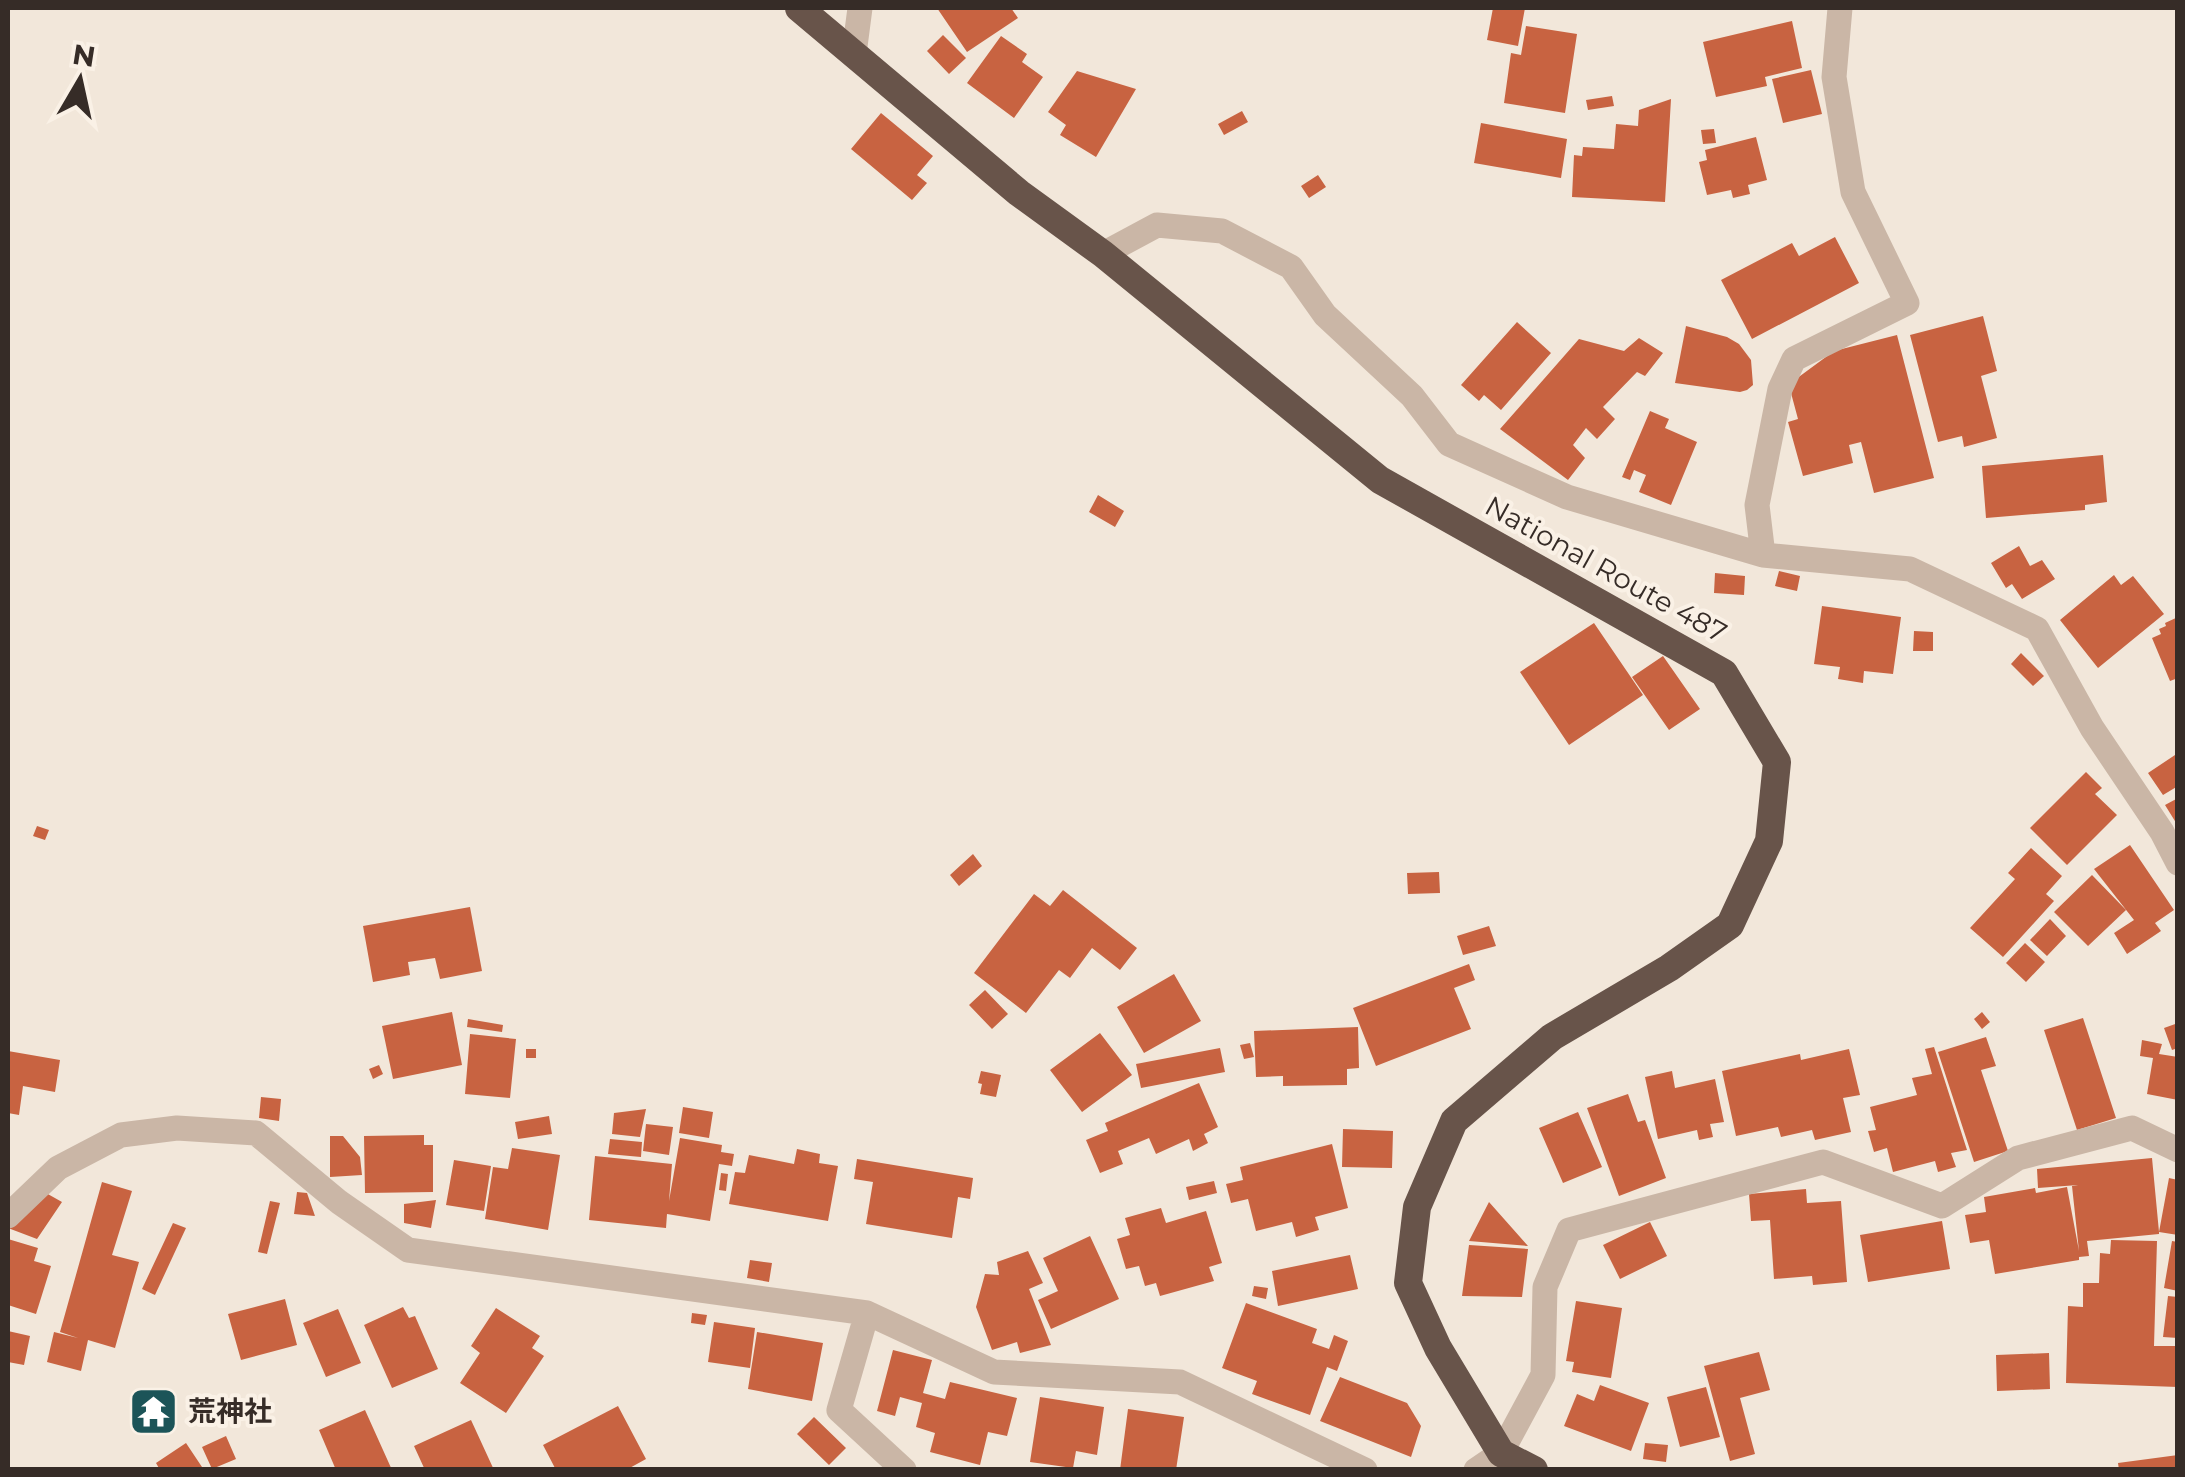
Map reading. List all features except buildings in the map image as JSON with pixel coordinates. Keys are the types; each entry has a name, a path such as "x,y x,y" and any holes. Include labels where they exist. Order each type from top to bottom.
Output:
{"highway":[{"name":"National Route 487","path":"799,8 1019,193 1102,254 1380,480 1724,673 1776,762 1769,841 1730,925 1668,968 1552,1037 1454,1121 1417,1208 1408,1283 1438,1348 1501,1452"},
{"path":"1501,1452 1534,1470"}],"street":[{"path":"854,54 860,8"},
{"path":"1762,556 1756,504 1780,389 1794,359 1907,303 1853,192 1834,77 1840,8"},
{"path":"1102,254 1157,225 1222,232 1291,267 1325,314 1412,396 1449,444 1567,497 1762,556 1910,569 2037,629 2092,728 2162,832 2178,863"},
{"path":"8,1216 58,1168 121,1135 178,1128 256,1133 339,1202 408,1250 866,1313 994,1372 1180,1382 1365,1470"},
{"path":"1476,1470 1501,1452 1543,1375 1544,1286 1569,1230 1822,1162 1942,1206 2018,1158 2132,1128 2178,1150"},
{"path":"866,1313 839,1410 904,1470"}],"place":[{"name":"荒神社","path":"153,1411"}]}
